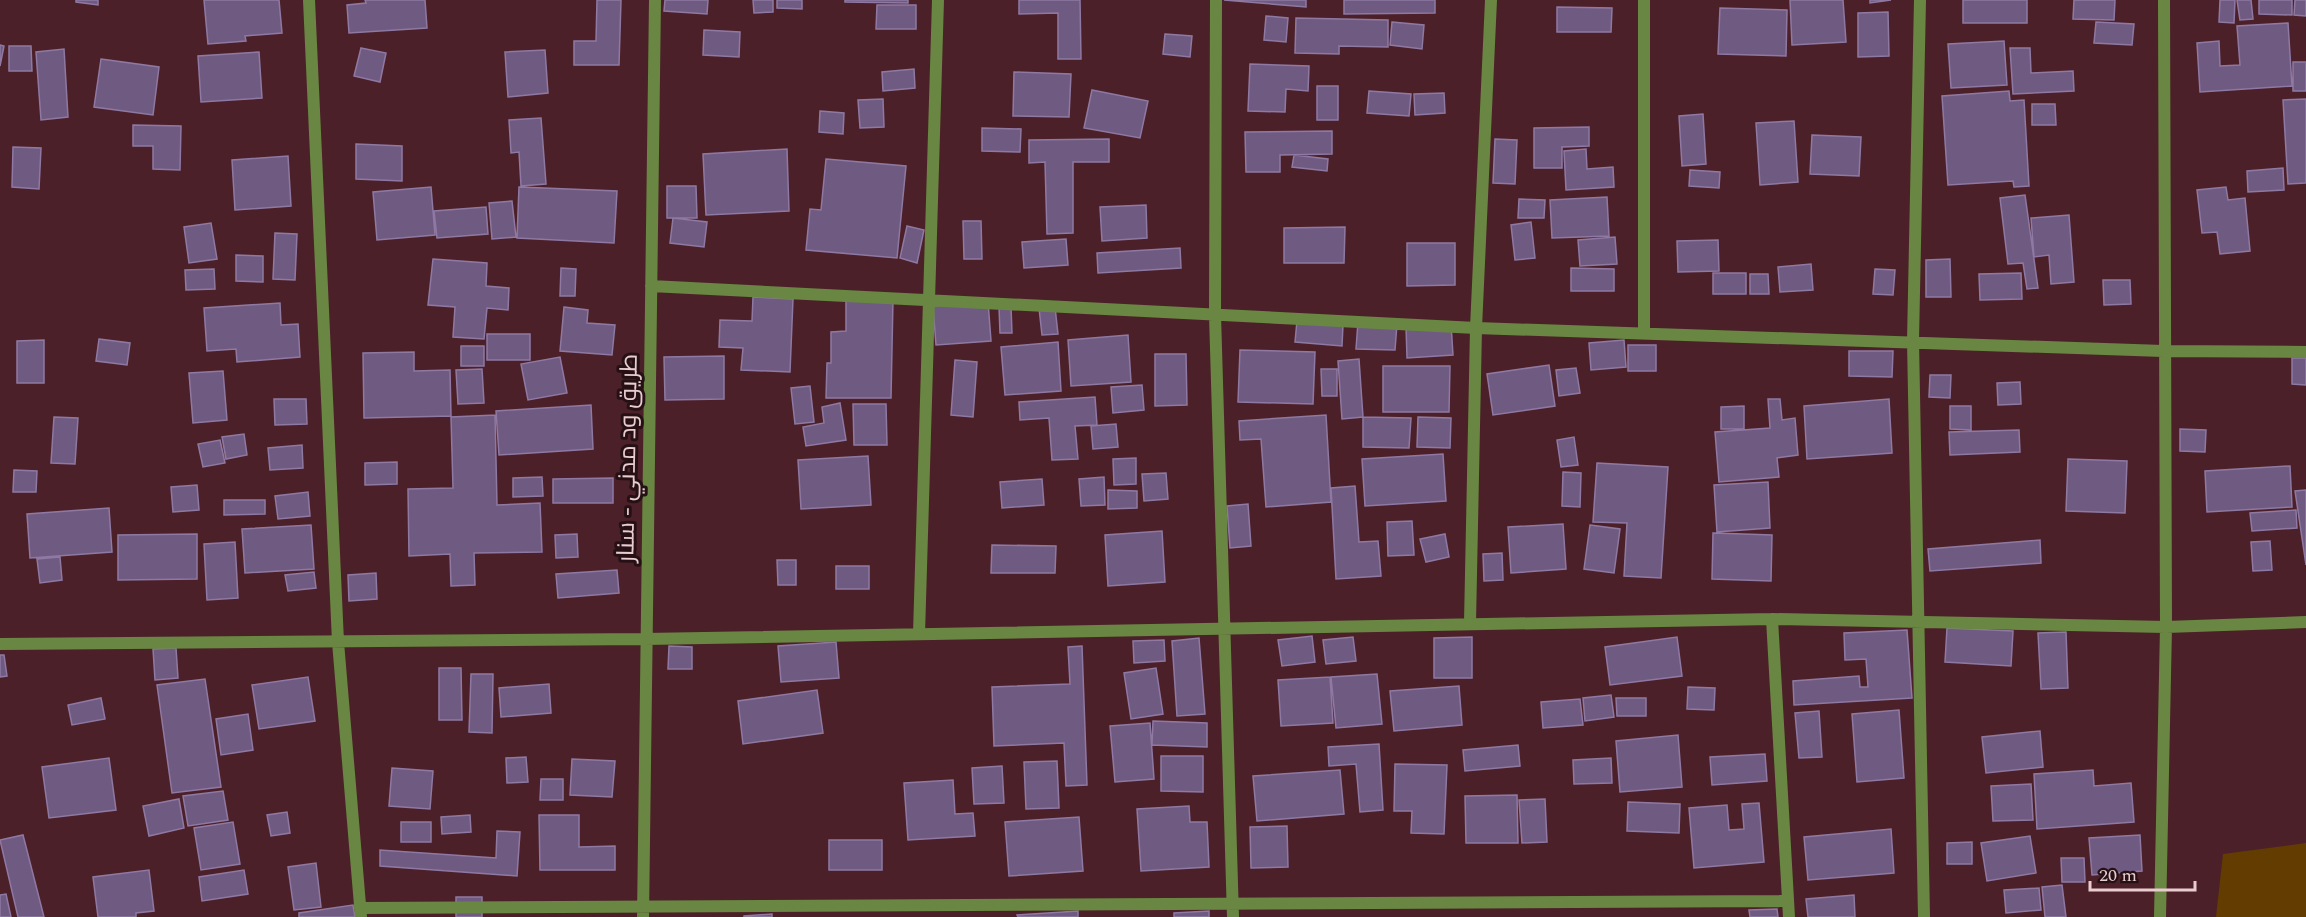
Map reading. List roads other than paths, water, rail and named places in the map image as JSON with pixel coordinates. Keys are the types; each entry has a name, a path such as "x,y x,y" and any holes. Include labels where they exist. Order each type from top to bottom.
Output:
{"street":[{"path":"309,0 338,642 360,912 643,913 1232,902 1788,900"},
{"name":"طريق ود مدني - سنار","path":"643,913 655,0"},
{"path":"919,634 931,300 938,0"},
{"path":"1216,0 1215,315 1222,627 1233,917"},
{"path":"1470,623 1476,328 1491,0"},
{"path":"1644,0 1644,332"},
{"path":"1920,0 1913,341 1924,917"},
{"path":"2160,917 2166,627 2163,351 2164,0"},
{"path":"651,286 1476,328 2163,351 2306,352"},
{"path":"0,644 645,639 1772,619 1918,620 2166,627 2306,622"},
{"path":"1772,619 1789,917"}]}
